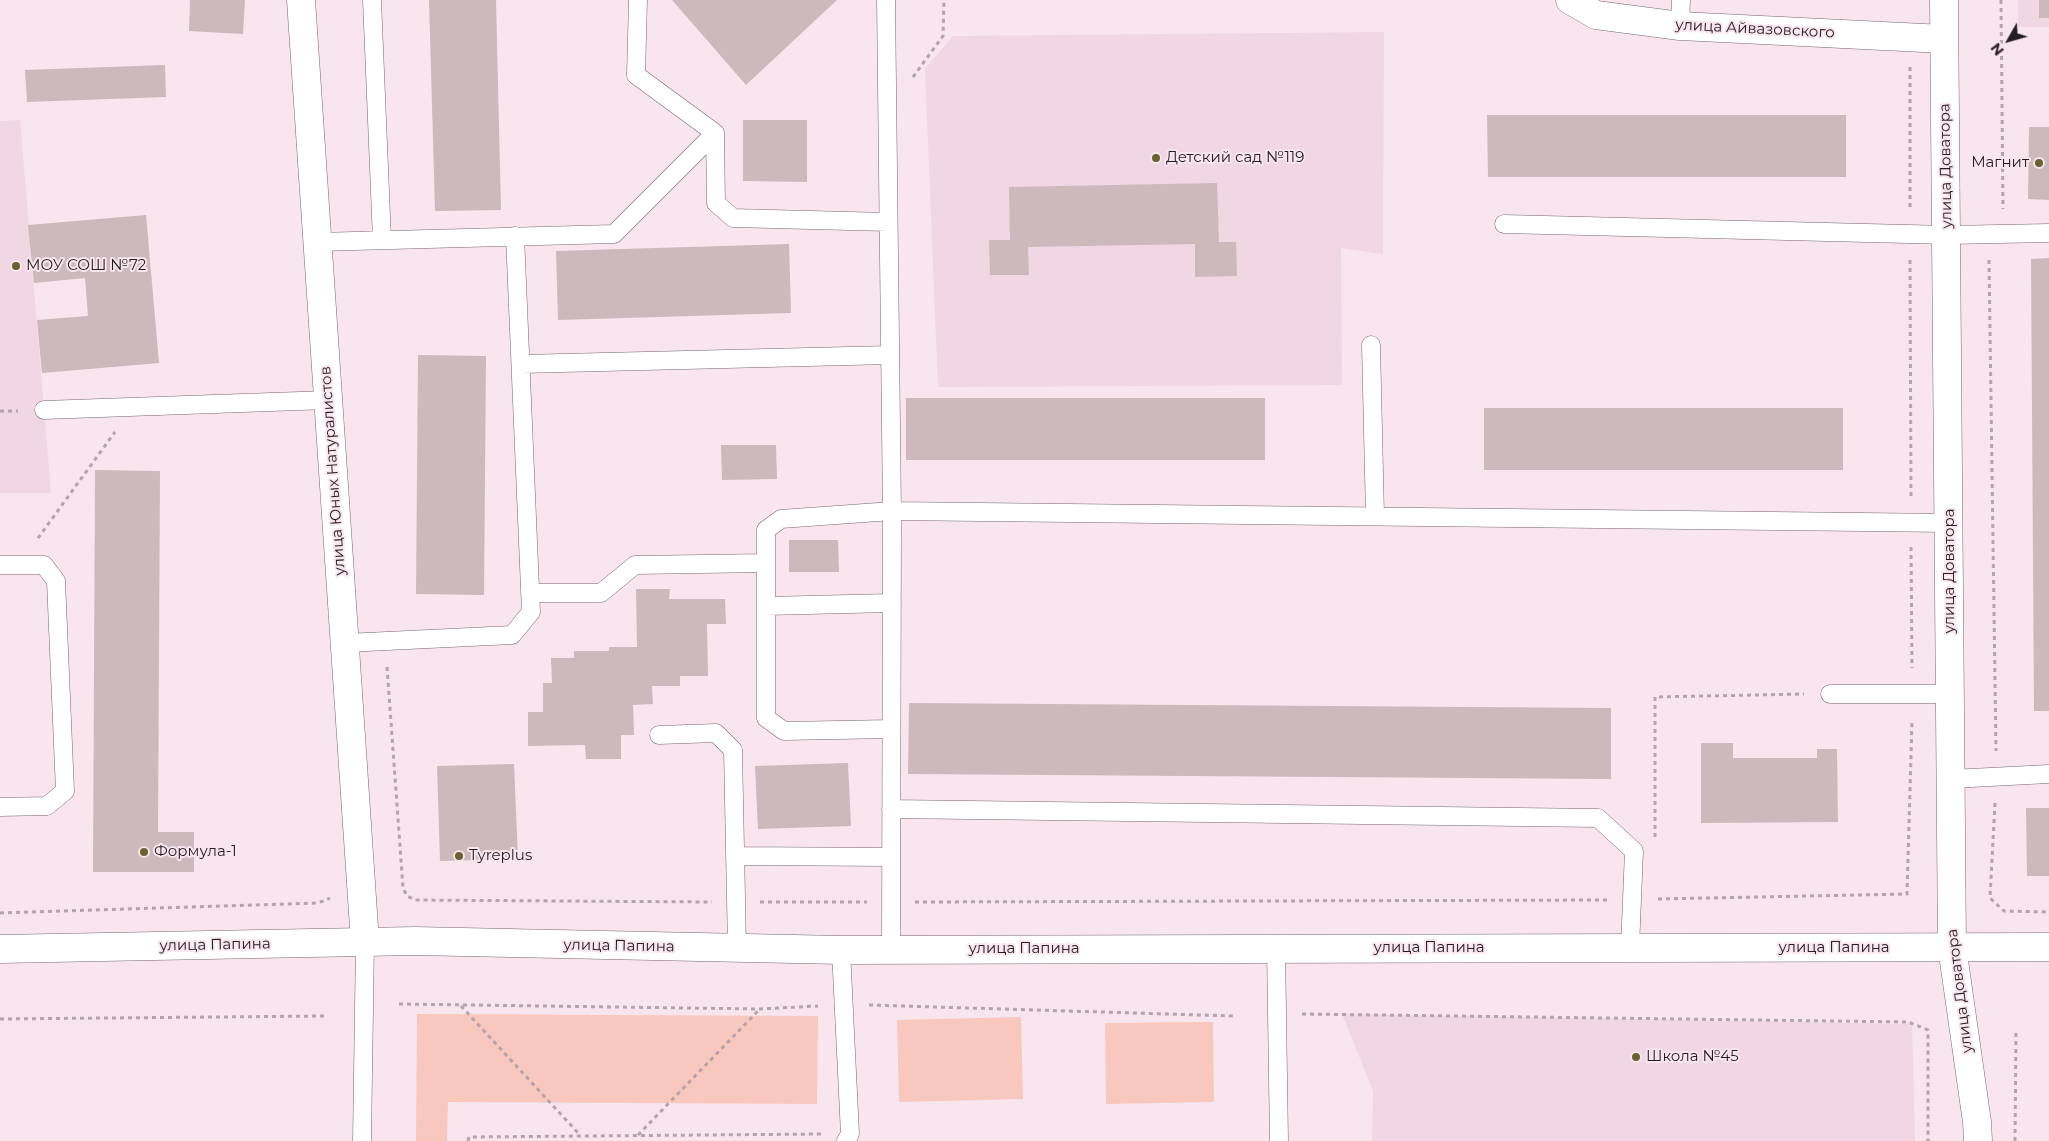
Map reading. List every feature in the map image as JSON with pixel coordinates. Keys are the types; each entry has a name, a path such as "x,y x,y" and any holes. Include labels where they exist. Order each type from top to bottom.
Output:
{"street":[{"name":"улица Юных Натуралистов","path":"301,0 365,942"},
{"name":"улица Айвазовского","path":"1570,0 1596,15 1680,13 1910,37 1944,38"},
{"name":"улица Доватора","path":"1944,0 1948,235 1952,947 1977,1122 1978,1141"},
{"name":"улица Папина","path":"0,949 415,941 841,950 2049,946"}],"lane":[{"path":"372,0 382,240"},
{"path":"638,0 636,75 715,133"},
{"path":"886,0 892,511 890,604 891,949"},
{"path":"318,242 614,234 715,133"},
{"path":"715,133 716,203 732,218 888,222"},
{"path":"1504,224 1948,235 2049,234"},
{"path":"345,643 512,635 531,612 515,236"},
{"path":"1371,345 1375,516"},
{"path":"521,364 890,355"},
{"path":"44,410 328,400"},
{"path":"891,729 784,731 766,718 766,530 781,519 892,511 1950,522"},
{"path":"530,593 601,593 635,565 766,563"},
{"path":"0,565 44,565 56,581 64,791 47,806 0,807"},
{"path":"766,606 890,604"},
{"path":"1830,694 1951,694"},
{"path":"659,735 716,733 733,750 737,948"},
{"path":"1951,779 2049,774"},
{"path":"891,809 1598,818 1634,851 1630,948"},
{"path":"735,856 891,857"},
{"path":"362,1141 365,942"},
{"path":"1276,948 1279,1141"},
{"path":"841,950 852,1139"}],"path":[{"path":"2001,0 1996,234 1996,776 1990,898 2004,911 2049,912"},
{"path":"385,642 403,888 407,896 415,900 891,902 1632,900 1907,894 1912,694 1910,37"},
{"path":"18,565 135,406"},
{"path":"1655,842 1656,697 1830,694"},
{"path":"0,914 316,903 331,897"},
{"path":"399,1004 759,1010 843,1004 1234,1016"},
{"path":"461,1005 581,1136"},
{"path":"638,1135 759,1010"},
{"path":"1277,1014 1908,1022 1928,1030 1928,1141"},
{"path":"0,1019 324,1016"},
{"path":"2015,1141 2016,1033"},
{"path":"468,1141 468,1137 638,1135 852,1139"}],"shaded area":[{"path":"2018,0 2049,0 2049,27 2018,27"},
{"name":"Детский сад №119","path":"1384,32 1383,254 1341,248 1342,385 938,387 925,69 953,36"},
{"name":"МОУ СОШ №72","path":"20,120 51,493 0,493 0,121"},
{"path":"417,1014 818,1016 817,1104 448,1102 447,1141 416,1141"},
{"name":"Школа №45","path":"1342,1014 1912,1024 1915,1141 1372,1141 1373,1091"},
{"path":"1021,1017 1023,1099 899,1102 897,1020"},
{"path":"1213,1022 1214,1102 1106,1104 1105,1023"}],"building":[{"path":"190,0 245,0 243,34 189,31"},
{"path":"429,0 496,0 501,210 435,211"},
{"path":"672,0 837,0 746,85"},
{"path":"2039,0 2049,0 2049,18 2039,18"},
{"path":"165,65 166,97 27,102 25,70"},
{"path":"1487,115 1846,115 1846,177 1488,177"},
{"path":"743,120 807,120 807,182 743,181"},
{"name":"Магнит","path":"2029,127 2049,127 2049,200 2028,199"},
{"path":"1217,183 1219,242 1236,242 1237,276 1195,277 1195,244 1028,247 1029,275 990,275 989,240 1010,240 1009,187"},
{"path":"146,215 159,363 42,373 37,320 88,316 85,278 34,283 28,225"},
{"path":"789,244 791,313 558,320 556,251"},
{"path":"2049,258 2049,711 2034,711 2031,259"},
{"path":"418,355 486,356 484,595 416,594"},
{"path":"906,398 1265,398 1265,460 906,460"},
{"path":"1484,408 1843,408 1843,470 1484,470"},
{"path":"721,445 776,445 777,479 722,480"},
{"path":"95,470 160,471 158,832 194,832 194,872 93,872"},
{"path":"789,540 838,540 839,572 789,572"},
{"path":"636,589 670,589 669,599 725,599 726,624 707,624 708,676 680,676 680,686 652,686 653,704 633,705 634,735 621,735 621,759 586,759 585,745 528,746 528,712 543,712 543,683 552,683 551,658 574,658 574,651 609,651 609,647 637,647"},
{"path":"909,703 1611,708 1611,779 908,774"},
{"path":"1701,743 1733,743 1733,758 1817,758 1817,749 1837,749 1838,822 1701,823"},
{"path":"848,763 851,826 758,829 755,766"},
{"path":"514,764 518,859 440,861 437,766"},
{"path":"2026,808 2049,808 2049,876 2027,876"}],"place":[{"name":"Детский сад №119","path":"1156,158"},
{"name":"Магнит","path":"2039,163"},
{"name":"МОУ СОШ №72","path":"16,266"},
{"name":"Формула-1","path":"144,852"},
{"name":"Tyreplus","path":"459,856"},
{"name":"Школа №45","path":"1636,1057"}]}
